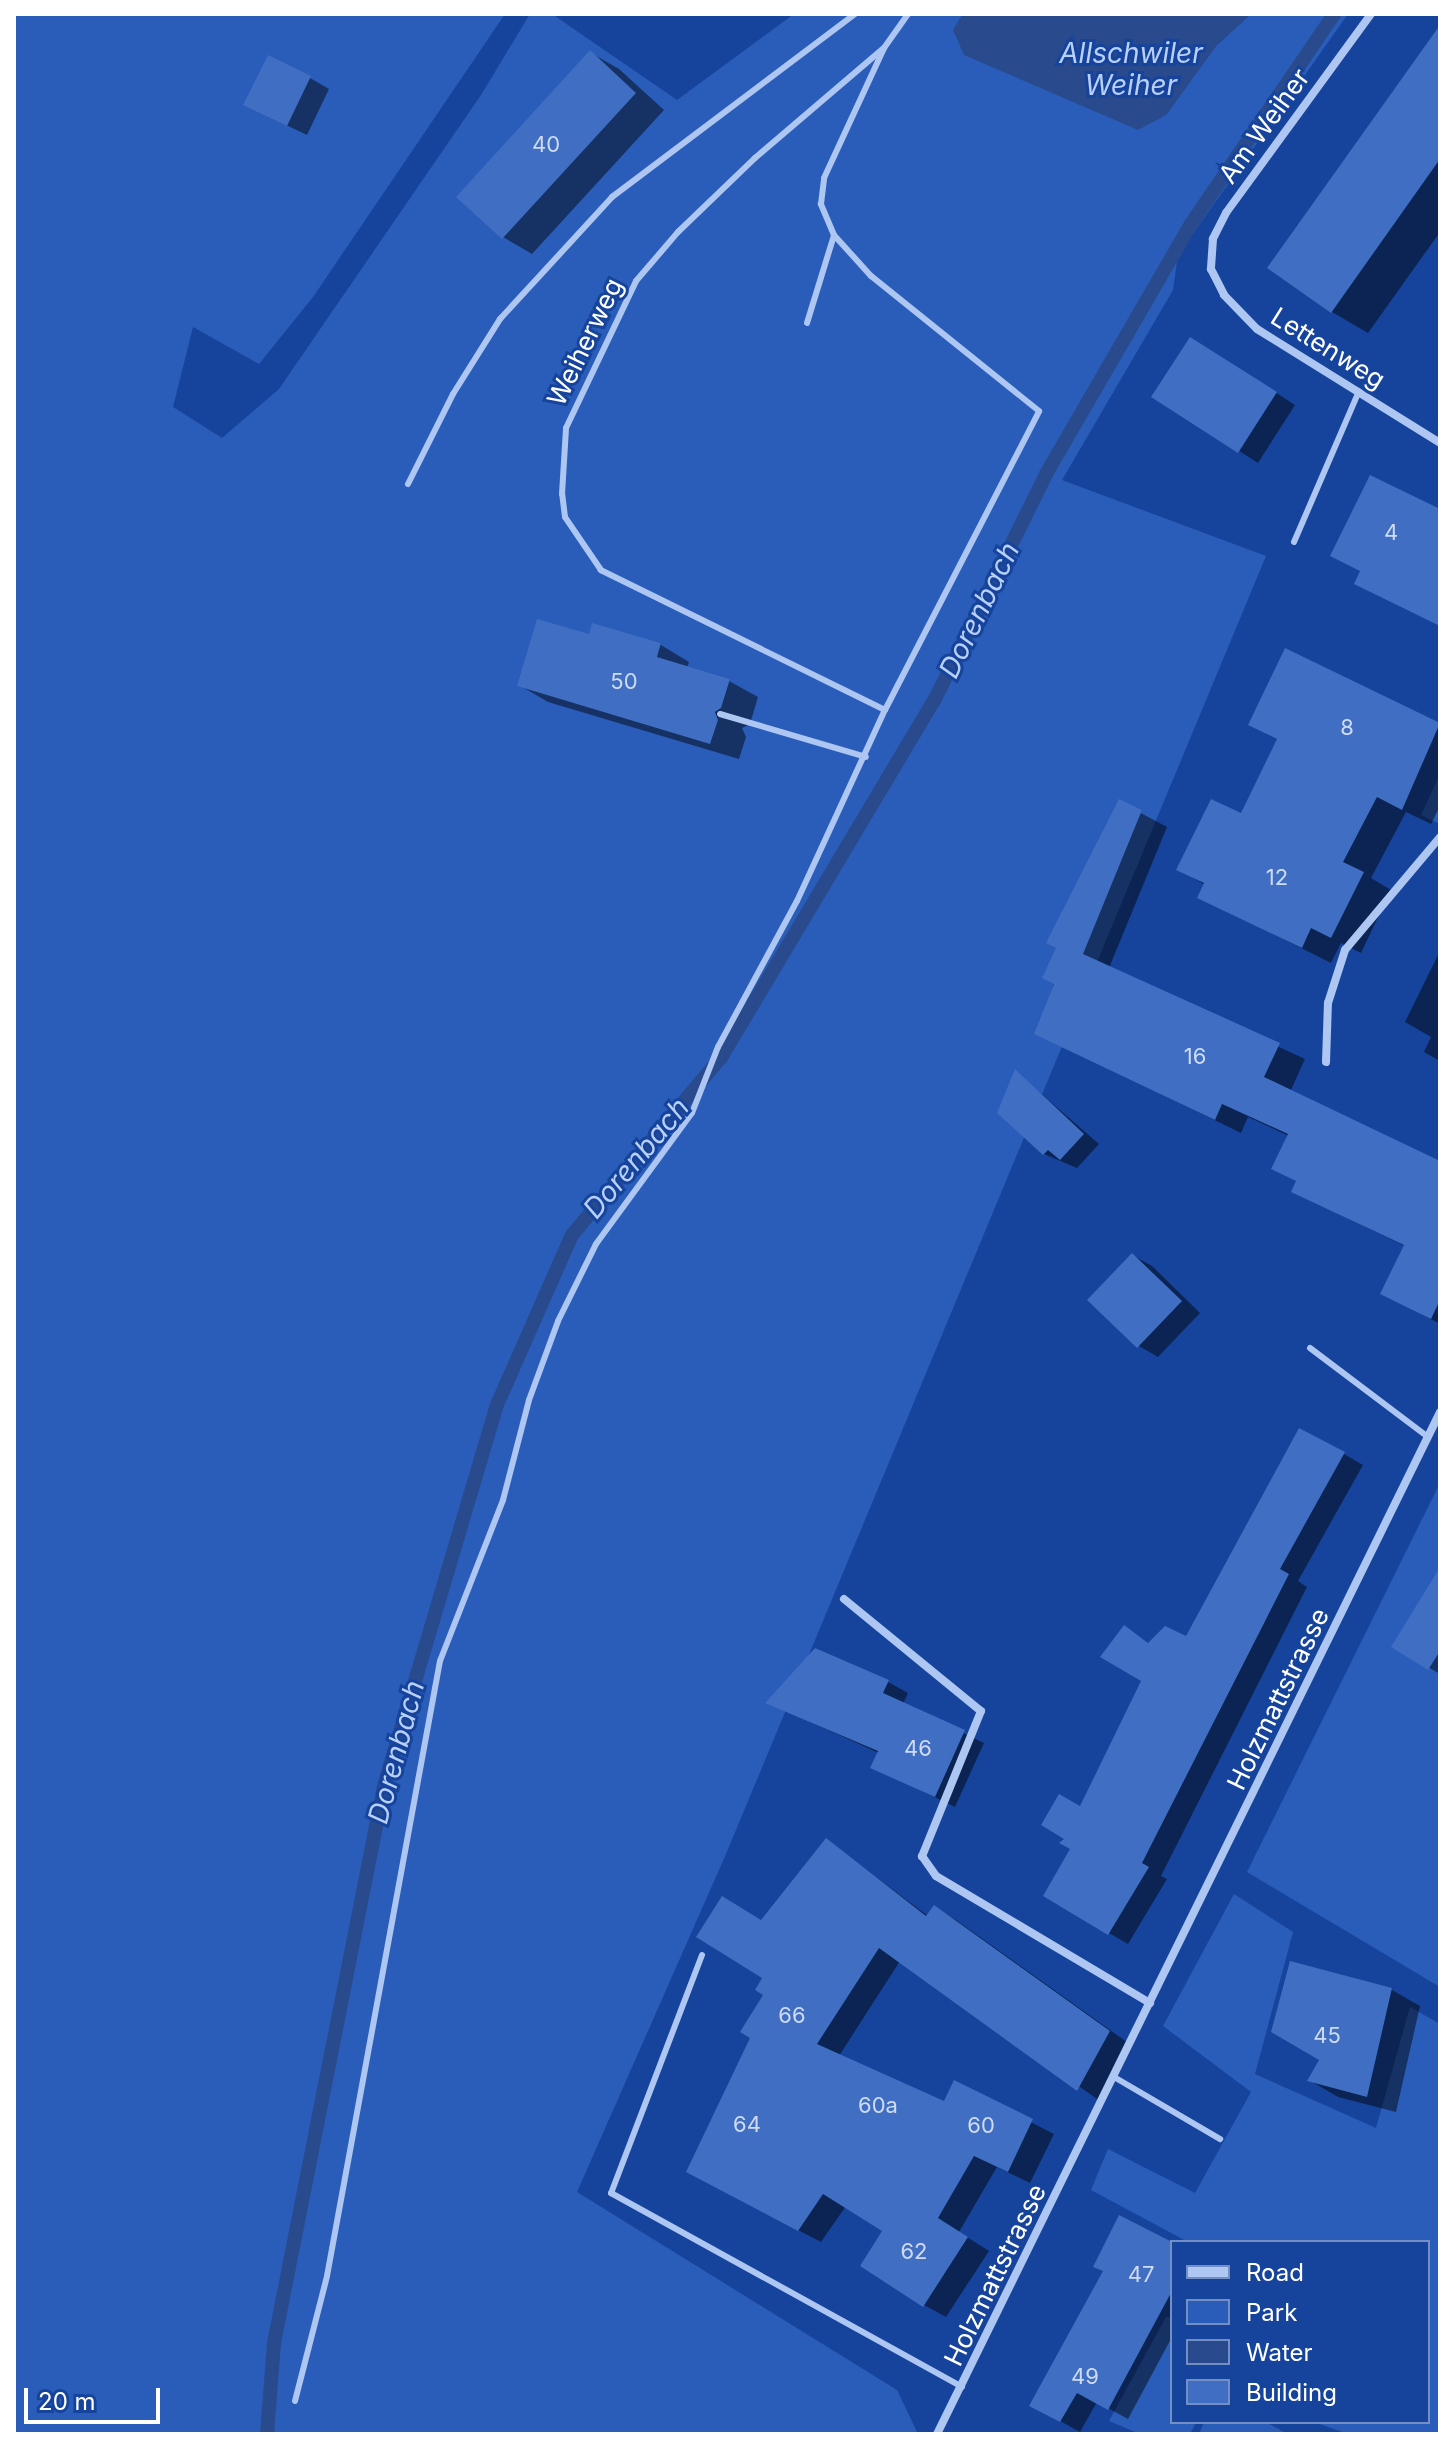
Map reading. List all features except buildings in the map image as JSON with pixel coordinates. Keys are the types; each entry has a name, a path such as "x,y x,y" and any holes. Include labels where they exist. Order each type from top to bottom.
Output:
{"street":[{"name":"Am Weiher","path":"1211,269 1213,239 1226,213 1371,14"},
{"name":"Lettenweg","path":"1211,269 1224,295 1257,329 1440,443"},
{"path":"1326,1062 1328,1003 1345,950 1440,837"},
{"name":"Holzmattstrasse","path":"937,2434 1440,1412"},
{"path":"844,1599 981,1711 922,1856 936,1876 1150,2003"}],"lane":[{"path":"408,484 453,394 500,319 612,197 855,14"},
{"name":"Weiherweg","path":"885,710 601,570 565,517 562,494 566,428 636,281 678,232 755,158 884,48 908,14"},
{"path":"295,2401 327,2276 440,1661 503,1500 529,1400 558,1321 596,1244 704,1091 718,1047 866,757 885,710 1039,411 871,276 834,235 821,204 824,178 884,48"},
{"path":"807,323 834,235"},
{"path":"1294,542 1359,391"},
{"path":"720,714 866,757"},
{"path":"1310,1348 1428,1437"},
{"path":"702,1955 611,2193 962,2387"},
{"path":"1114,2077 1220,2139"}],"green space":[{"path":"14,14 505,14 313,297 259,364 193,327 173,407 222,438 279,389 481,95 530,14 552,14 677,100 794,14 963,14 953,30 1166,115 1216,46 1251,14 1348,14 1178,255 1173,290 1062,480 1266,556 726,1854 577,2192 897,2390 918,2434 14,2434","holes":["592,624 661,643 657,657 730,679 710,743 589,634"]},
{"path":"1440,774 1440,824 1421,815"},
{"path":"1440,1483 1440,1987 1247,1872"},
{"path":"1234,1894 1293,1932 1255,2074 1376,2128 1410,2007 1440,2024 1440,2434 1348,2434 1320,2424 1430,2424 1430,2240 1184,2240 1091,2190 1108,2149 1195,2193 1251,2092 1163,2026"},
{"path":"1166,2317 1170,2317 1170,2424 1195,2424 1190,2434 1140,2434 1109,2421"},
{"path":"1203,2424 1270,2424 1287,2434 1199,2434"}],"water":[{"name":"Allschwiler Weiher","path":"963,14 1251,14 1216,46 1166,115 1138,130 964,55 953,30"}],"waterway":[{"name":"Dorenbach","path":"267,2434 274,2343 384,1786 496,1407 572,1235 722,1056 934,701 1046,474 1191,224 1334,14"}]}
